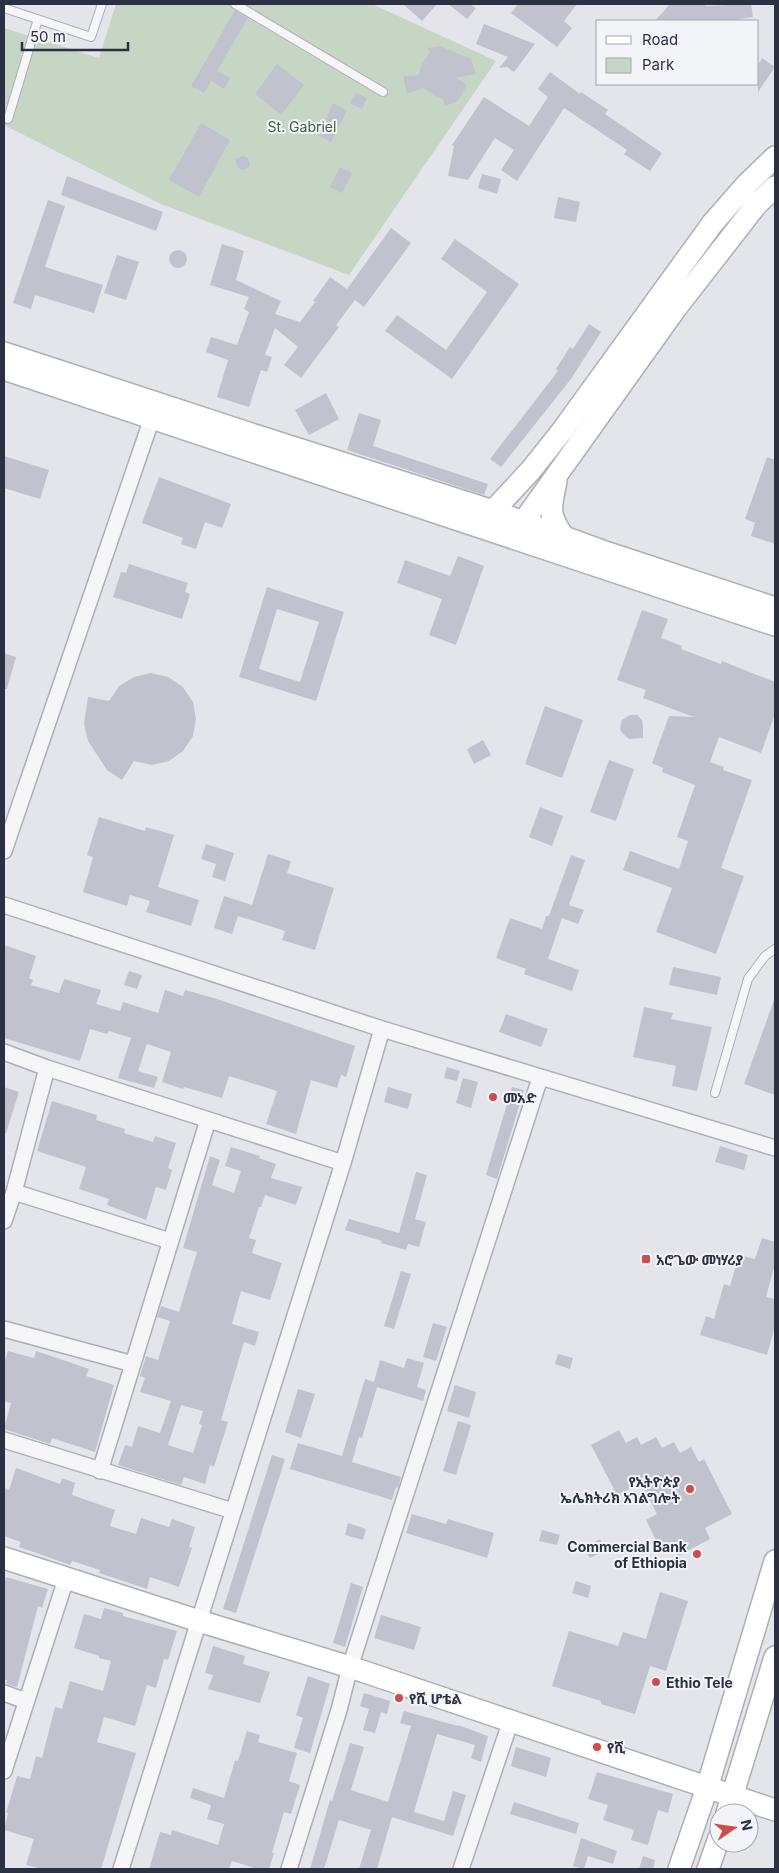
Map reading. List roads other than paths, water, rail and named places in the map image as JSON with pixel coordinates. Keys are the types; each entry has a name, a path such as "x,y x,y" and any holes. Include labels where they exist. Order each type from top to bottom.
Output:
{"main road":[{"path":"488,519 531,470 562,430 712,224 747,184 775,157"},
{"path":"517,530 676,308 758,204 775,187"},
{"path":"4,353 254,435 775,625"},
{"path":"4,369 152,418 488,519"},
{"path":"557,476 550,509 554,523 563,536"},
{"path":"517,530 563,536 775,608"},
{"path":"4,1558 511,1720 707,1788 730,1803"},
{"path":"679,1869 707,1788 774,1573"},
{"path":"731,1803 775,1656"},
{"path":"759,1808 775,1810"},
{"path":"708,1869 714,1853"}],"street":[{"path":"4,851 152,418"},
{"path":"4,905 382,1029 775,1148"},
{"path":"120,1869 343,1163 382,1029"},
{"path":"4,1052 47,1068 343,1163"},
{"path":"4,1221 14,1192 47,1068"},
{"path":"289,1869 339,1710 350,1667 540,1078"},
{"path":"100,1471 208,1120"},
{"path":"14,1192 170,1241"},
{"path":"4,1329 133,1364"},
{"path":"4,1440 233,1511"},
{"path":"4,1771 66,1579"},
{"path":"4,1694 26,1700"},
{"path":"461,1869 511,1720"}],"lane":[{"path":"4,8 91,37 102,4"},
{"path":"235,4 383,92"},
{"path":"8,119 38,19"},
{"path":"715,1093 748,979 765,956 775,950"}],"place":[{"name":"መአድ","path":"493,1097"},
{"name":"አሮጌው መነሃሪያ","path":"646,1259"},
{"name":"የኢትዮጵያ ኤሌክትሪክ አገልግሎት","path":"690,1489"},
{"name":"Commercial Bank of Ethiopia","path":"697,1554"},
{"name":"Ethio Tele","path":"656,1682"},
{"name":"የሺ ሆቴል","path":"399,1698"},
{"name":"የሺ","path":"597,1747"}],"park label":[{"name":"St. Gabriel","path":"302,126"}]}
